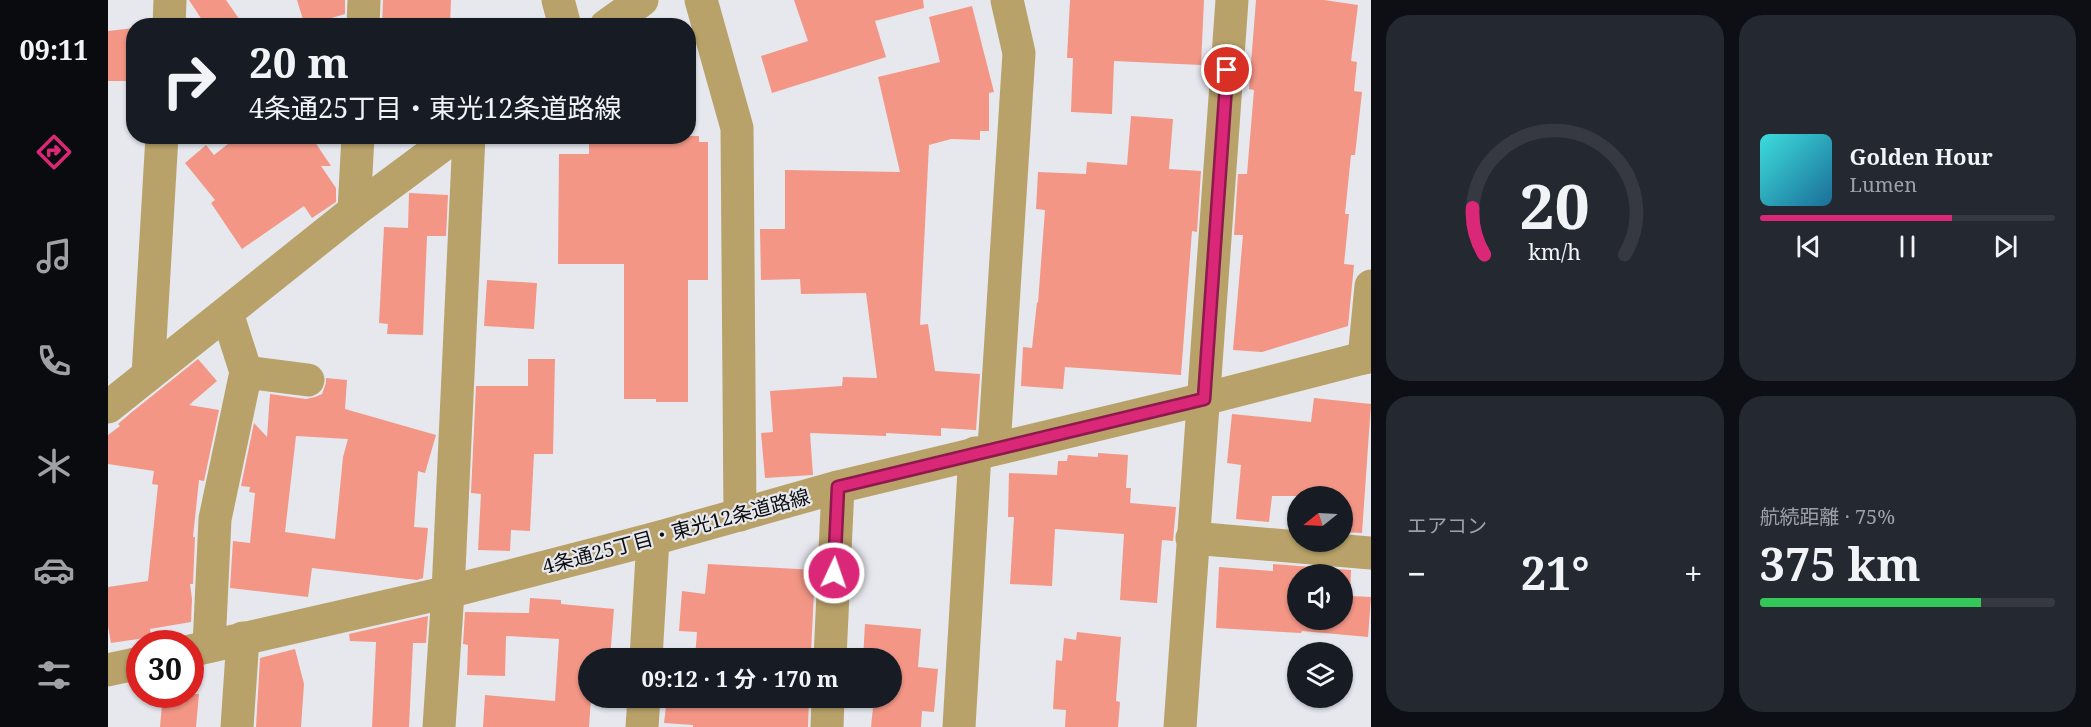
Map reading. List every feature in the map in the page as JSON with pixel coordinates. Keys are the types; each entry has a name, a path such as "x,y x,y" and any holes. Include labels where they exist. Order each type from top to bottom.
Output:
{"street":[{"path":"169,18 170,0"},
{"path":"363,18 364,0"},
{"path":"558,0 563,18"},
{"path":"617,18 642,0"},
{"path":"701,0 737,128 740,515"},
{"path":"959,727 1019,53 1007,0"},
{"path":"1180,727 1232,0"},
{"path":"148,375 162,144"},
{"path":"354,211 358,144"},
{"path":"108,407 354,211 444,144"},
{"path":"439,727 448,591 469,144"},
{"path":"1368,357 1371,286"},
{"path":"202,630 215,519 246,372 227,313"},
{"name":"4条通25丁目・東光12条道路線","path":"204,648 448,591 653,539 838,487 1368,357"},
{"path":"246,372 308,380"},
{"path":"830,648 838,487"},
{"path":"1192,538 1371,553"},
{"path":"647,648 653,539"},
{"path":"237,727 243,638"},
{"path":"108,670 126,666"},
{"path":"642,727 643,708"},
{"path":"827,727 828,708"}],"building":[{"path":"189,0 226,0 238,18 201,18"},
{"path":"297,0 345,0 345,14 332,18 303,18"},
{"path":"383,0 451,0 450,18 382,18"},
{"path":"794,0 923,0 924,8 875,21 886,57 772,93 761,56 808,41"},
{"path":"1070,0 1204,0 1201,65 1114,61 1112,114 1071,112 1073,58 1067,58"},
{"path":"1256,0 1324,0 1358,5 1351,61 1357,62 1354,91 1362,92 1355,155 1351,155 1345,214 1349,214 1344,264 1354,265 1348,326 1262,352 1233,350 1243,235 1234,235 1238,174 1247,174 1254,90 1249,89"},
{"path":"972,6 994,92 989,93 989,131 980,131 980,140 951,139 929,145 920,325 928,324 935,371 980,374 976,430 941,428 941,436 810,433 813,475 765,478 761,433 773,432 770,391 842,386 843,377 877,378 866,293 801,294 800,279 761,280 760,229 785,229 785,170 900,172 878,77 940,62 929,17"},
{"path":"126,29 126,81 108,81 108,31"},
{"path":"1131,116 1173,119 1169,169 1201,171 1197,232 1192,231 1181,375 1065,367 1063,389 1021,386 1023,347 1032,348 1038,303 1045,210 1036,209 1038,172 1086,174 1087,162 1127,165"},
{"path":"696,136 699,136 699,142 708,142 708,280 688,280 688,402 624,399 624,264 558,264 559,154 589,154 589,144 696,144"},
{"path":"228,144 316,144 331,166 321,166 336,188 336,202 312,218 304,206 242,249 211,203 215,200 185,163 206,145 214,155"},
{"path":"409,193 448,195 446,236 427,236 423,335 387,334 388,324 379,323 384,227 408,228"},
{"path":"487,280 537,283 534,329 484,326"},
{"path":"198,359 217,381 189,405 219,410 204,481 199,480 193,537 195,537 193,584 190,584 191,622 150,630 126,630 126,641 111,643 108,626 108,587 148,581 158,485 152,484 154,471 108,464 108,435 120,426 118,424"},
{"path":"528,359 555,359 553,454 534,454 530,531 511,530 510,551 478,550 481,494 471,493 476,386 528,386"},
{"path":"326,378 347,380 345,409 436,435 425,473 418,471 414,527 428,528 423,578 417,580 312,568 308,597 230,588 233,541 250,543 255,493 249,492 250,487 241,486 254,423 267,437 270,394 306,399 322,394","holes":["296,436 348,439 343,457 335,539 285,532"]},
{"path":"1314,398 1371,404 1362,533 1353,533 1353,486 1287,486 1287,496 1272,496 1269,522 1236,519 1241,465 1227,463 1232,414 1311,422"},
{"path":"1098,453 1128,455 1126,488 1131,488 1130,503 1176,507 1173,541 1162,540 1157,603 1120,600 1124,534 1055,529 1052,586 1010,584 1014,517 1008,517 1009,473 1057,475 1058,461 1067,461 1068,455 1098,457"},
{"path":"708,564 815,570 811,648 696,648 697,632 679,631 682,591 705,594"},
{"path":"1273,564 1287,565 1287,630 1353,630 1353,596 1371,597 1368,637 1302,631 1301,633 1216,628 1219,567 1273,571"},
{"path":"530,598 561,600 561,604 614,609 611,648 578,648 578,708 590,708 589,727 483,727 485,695 555,701 559,639 506,636 505,676 467,675 468,645 463,644 465,612 529,613"},
{"path":"428,616 426,643 413,643 409,727 372,727 376,642 350,641 349,634"},
{"path":"865,624 921,629 918,667 938,669 934,712 922,711 921,727 871,727 873,708 902,708 902,648 864,648"},
{"path":"1077,632 1121,637 1116,701 1120,702 1118,727 1065,727 1066,710 1053,709 1056,660 1062,661 1064,638 1076,640"},
{"path":"295,649 304,684 301,727 256,727 260,658"},
{"path":"162,708 198,708 196,727 160,727"},
{"path":"666,708 809,708 808,727 693,727 693,725 664,723"}],"route":[{"path":"834,573 838,487 1204,399 1227,70"}]}
